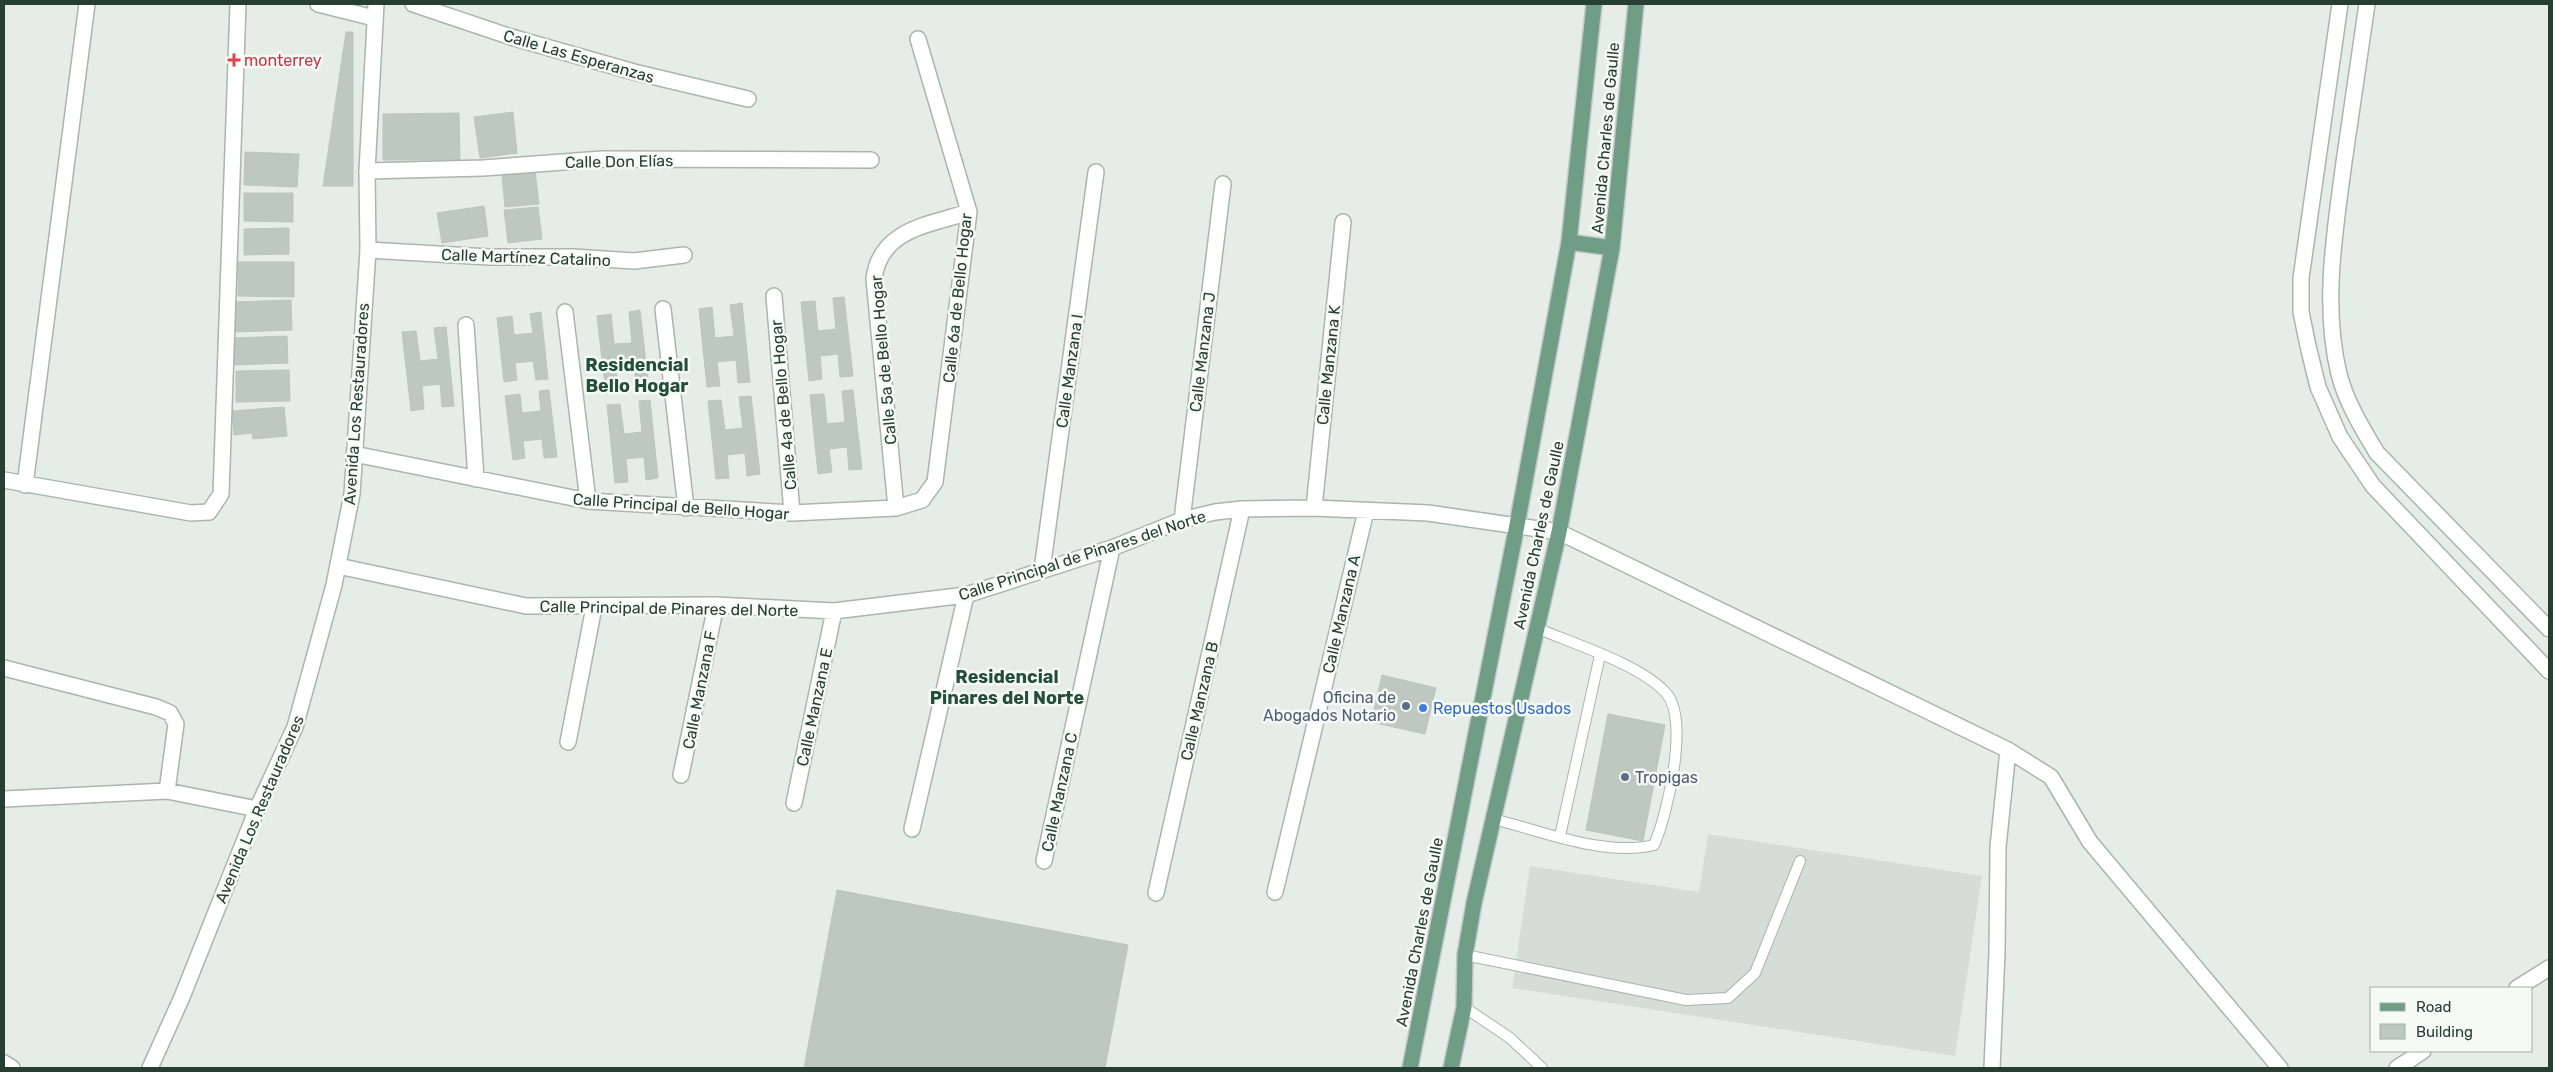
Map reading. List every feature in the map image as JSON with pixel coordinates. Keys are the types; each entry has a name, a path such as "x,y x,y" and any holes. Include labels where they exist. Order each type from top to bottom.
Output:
{"main road":[{"name":"Avenida Charles de Gaulle","path":"1410,1068 1517,525 1569,242 1594,4"},
{"name":"Avenida Charles de Gaulle","path":"1450,1068 1464,1007 1465,955 1493,819 1559,532 1612,248 1636,4"},
{"path":"1569,242 1612,248"}],"street":[{"path":"25,485 87,4"},
{"path":"4,480 191,513 210,512 221,494 238,4"},
{"path":"318,4 375,11"},
{"name":"Calle Las Esperanzas","path":"413,4 511,37 634,72 748,99"},
{"path":"2340,4 2300,278 2301,312 2318,387 2340,437 2373,486 2549,670"},
{"path":"2367,4 2337,213 2331,287 2331,328 2339,375 2357,421 2377,453 2549,629"},
{"name":"Avenida Los Restauradores","path":"150,1068 182,997 257,809 296,727 338,566 352,494 368,250 367,171 375,11"},
{"name":"Calle 6a de Bello Hogar","path":"918,39 969,212 935,482 922,500"},
{"name":"Calle Don Elías","path":"367,171 483,168 602,159 871,160"},
{"name":"Calle Manzana I","path":"1042,570 1096,172"},
{"name":"Calle Manzana J","path":"1182,520 1223,184"},
{"name":"Calle 5a de Bello Hogar","path":"896,508 874,279 876,262 886,246 901,235 969,212"},
{"name":"Calle Manzana K","path":"1314,508 1343,222"},
{"name":"Calle Martínez Catalino","path":"368,250 489,257 572,256 634,261 684,255"},
{"name":"Calle 4a de Bello Hogar","path":"774,296 792,514"},
{"path":"663,308 686,508"},
{"path":"565,312 588,501"},
{"path":"466,325 476,480"},
{"name":"Calle Principal de Bello Hogar","path":"354,454 588,501 792,514 896,508 922,500"},
{"name":"Calle Principal de Pinares del Norte","path":"338,566 526,606 716,605 834,611 966,595 1112,548 1182,520 1215,512 1242,509 1314,508 1428,513 1559,532 2008,750 2051,777 2090,842 2280,1068"},
{"name":"Calle Manzana B","path":"1156,893 1242,509"},
{"name":"Calle Manzana A","path":"1274,892 1366,511"},
{"name":"Calle Manzana C","path":"1044,861 1112,548"},
{"path":"912,829 966,595"},
{"name":"Calle Manzana F","path":"682,775 716,605"},
{"path":"568,742 594,607"},
{"name":"Calle Manzana E","path":"794,803 834,611"},
{"path":"4,668 156,707 170,713 176,724 167,791"},
{"path":"1992,1068 1997,952 1998,847 2008,750"},
{"path":"4,799 167,791 257,809"},
{"path":"2519,987 2549,968"},
{"path":"2397,1068 2421,1052"},
{"path":"4,1063 12,1068"}],"lane":[{"path":"1493,819 1607,849 1638,849 1654,845 1661,830 1675,768 1675,712 1667,694 1637,671 1537,628"},
{"path":"1560,836 1600,655"},
{"path":"1465,955 1686,1000 1728,998 1755,973 1800,861"},
{"path":"1464,1007 1510,1038 1542,1068"}],"shaded area":[{"path":"1708,834 1982,876 1955,1056 1512,988 1530,866 1699,892"}],"building":[{"path":"346,32 353,32 353,186 323,186"},
{"path":"513,112 517,153 480,158 474,117"},
{"path":"459,113 460,160 383,160 383,114"},
{"path":"245,152 299,154 297,187 244,185"},
{"path":"535,171 539,204 505,207 502,174"},
{"path":"244,193 293,193 293,222 244,221"},
{"path":"484,206 488,236 442,243 437,213"},
{"path":"538,207 542,239 508,243 504,210"},
{"path":"289,228 289,254 244,255 244,229"},
{"path":"238,262 294,262 294,297 238,296"},
{"path":"844,297 853,376 840,377 838,354 820,356 822,379 809,381 801,302 815,301 818,331 836,329 833,298"},
{"path":"291,300 292,330 236,332 235,302"},
{"path":"742,303 750,382 738,383 736,360 717,362 720,386 707,387 699,309 712,307 715,338 734,336 730,305"},
{"path":"640,310 649,389 636,390 634,367 616,369 619,393 606,394 597,316 611,314 614,344 632,343 629,312"},
{"path":"541,312 548,379 536,380 533,361 515,363 517,380 504,382 497,318 512,316 514,335 533,333 530,314"},
{"path":"446,327 454,406 442,407 440,384 422,386 424,409 411,411 402,332 416,331 420,361 438,359 434,328"},
{"path":"287,336 288,363 235,365 233,338"},
{"path":"289,370 290,401 236,402 236,371"},
{"path":"549,390 557,457 544,458 542,439 523,441 525,458 513,460 505,396 520,394 522,413 541,411 539,391"},
{"path":"853,390 862,469 849,470 847,447 829,449 832,472 818,474 810,395 824,394 827,424 845,422 842,391"},
{"path":"751,396 760,474 747,476 745,453 727,455 729,478 716,479 708,401 721,400 725,430 743,428 739,397"},
{"path":"650,400 658,478 646,480 644,457 626,459 628,482 615,483 607,405 620,404 624,434 642,432 639,401"},
{"path":"284,407 287,436 253,439 252,433 234,435 232,411"},
{"path":"1382,675 1436,688 1425,734 1371,722"},
{"name":"Tropigas","path":"1608,714 1665,725 1643,841 1586,830"},
{"path":"837,890 1128,945 1105,1068 804,1068"}],"place":[{"name":"monterrey","path":"234,60"},
{"name":"Oficina de Abogados Notario","path":"1406,706"},
{"name":"Repuestos Usados","path":"1423,708"},
{"name":"Tropigas","path":"1625,777"}],"district":[{"name":"Residencial Bello Hogar","path":"637,375"},
{"name":"Residencial Pinares del Norte","path":"1007,688"}]}
